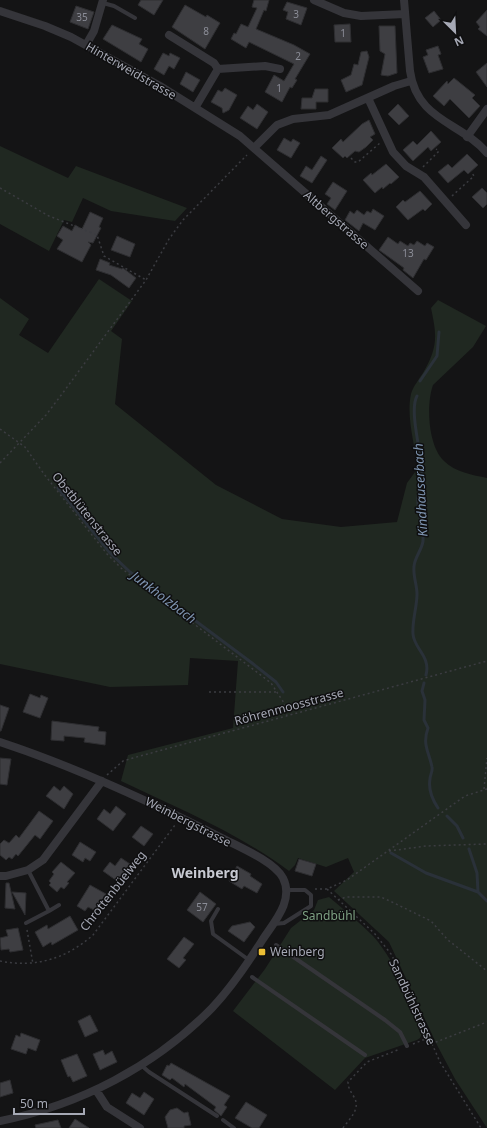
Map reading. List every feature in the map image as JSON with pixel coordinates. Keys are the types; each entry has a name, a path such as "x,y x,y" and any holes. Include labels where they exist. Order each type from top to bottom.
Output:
{"street":[{"path":"314,0 344,13 361,16 405,14"},
{"path":"404,0 411,81 422,101 432,112 487,153"},
{"path":"86,45 103,2"},
{"name":"Hinterweidstrasse","path":"0,12 45,26 86,45 195,108 240,136 254,148"},
{"path":"169,35 214,64 218,69"},
{"path":"218,69 265,66 280,70"},
{"path":"195,108 218,69"},
{"path":"254,148 277,125 293,119 329,115 394,86 411,81"},
{"path":"368,98 393,152 406,166 424,178 466,225"},
{"path":"466,137 487,109"},
{"name":"Altbergstrasse","path":"254,148 418,291"},
{"name":"Weinbergstrasse","path":"0,742 34,753 102,780 180,816 238,846 277,870 283,878 287,890"},
{"path":"0,876 6,876 28,870 43,860 102,780"},
{"path":"0,1121 51,1107 96,1090 141,1065 193,1026 213,1006 249,960 283,908 287,890"},
{"path":"96,1090 107,1107 140,1128"}],"lane":[{"path":"103,2 114,6 135,18"},
{"path":"28,870 49,911"},
{"path":"273,924 284,924 311,906 311,896 305,890 287,890"},
{"path":"26,923 59,905"},
{"path":"218,909 211,921 213,934 249,960"},
{"path":"276,945 385,1020 400,1032 407,1046"},
{"path":"252,977 365,1055"},
{"path":"141,1065 149,1072 218,1116"},
{"path":"223,1120 234,1128"}],"path":[{"path":"351,158 355,162 358,162 386,138"},
{"path":"0,463 46,415 146,280 169,239 183,220 254,148"},
{"path":"426,165 439,152 436,149"},
{"path":"455,194 474,176 472,173"},
{"path":"0,188 49,216 97,235 104,256 146,280"},
{"name":"Obstblütenstrasse","path":"0,429 20,442 107,554 137,581 272,683 284,702 287,716"},
{"name":"Röhrenmoosstrasse","path":"102,780 124,762 133,758 487,661"},
{"path":"209,692 278,692"},
{"path":"484,789 487,758"},
{"path":"389,851 465,796 487,789"},
{"name":"Chrottenbüelweg","path":"0,961 33,964 45,962 69,953 93,935 180,816"},
{"path":"389,851 426,846 487,844"},
{"name":"Sandbühlstrasse","path":"389,851 347,880 327,889 375,934 391,954 402,975 431,1044 451,1080 481,1128"},
{"path":"338,900 346,897 381,898 394,903 431,921 448,940 487,971"},
{"path":"26,923 33,964"},
{"path":"431,1044 487,1022"},
{"path":"343,1128 357,1108 357,1103 348,1086 348,1082 358,1070 367,1062 429,1038"}],"green space":[{"path":"0,146 68,178 76,166 187,208 175,221 111,211 83,198 72,222 64,220 49,251 0,224"},
{"path":"99,279 132,301 111,331 122,339 115,404 216,485 282,519 341,527 397,522 407,483 418,468 410,422 410,403 412,391 428,364 434,348 435,334 431,308 438,300 486,326 473,347 433,385 429,414 435,446 444,461 453,468 487,478 487,1128 455,1079 437,1045 389,942 334,891 354,872 348,858 326,867 298,858 295,865 289,871 269,857 228,833 186,811 121,781 128,755 233,728 238,661 190,658 188,685 110,687 0,664 0,298 29,319 19,335 48,353"},
{"name":"Sandbühl","path":"329,897 373,936 388,956 402,981 423,1031 420,1038 417,1040 365,1058 335,1090 233,1011 265,969 291,928 314,910 318,900"}],"building":[{"path":"141,0 163,0 154,15 138,5"},
{"path":"254,0 269,0 266,11 264,10 256,29 294,45 310,54 295,79 297,80 292,88 290,87 282,102 265,92 274,75 284,81 294,64 249,42 246,48 231,39 234,33 236,34 241,24 248,27 257,8 252,7"},
{"path":"287,2 307,8 301,25 286,19 288,12 283,10"},
{"path":"185,5 220,23 205,49 172,27"},
{"path":"76,6 94,12 88,29 70,22"},
{"path":"487,10 487,36 478,29 480,27 476,22"},
{"path":"434,11 441,20 433,27 425,18"},
{"path":"350,24 351,42 335,42 334,25"},
{"path":"112,25 142,39 139,44 148,49 141,62 103,39"},
{"path":"379,26 395,26 397,73 388,76 381,75 385,54 380,51"},
{"path":"438,46 441,54 438,55 443,69 429,73 423,57 428,55 426,50"},
{"path":"367,51 369,57 362,85 346,92 341,80 351,75 354,64 358,65 361,52"},
{"path":"163,53 169,56 170,53 180,58 174,69 169,66 164,75 154,69"},
{"path":"487,63 487,87 476,72"},
{"path":"186,72 200,80 193,92 180,84"},
{"path":"454,78 475,95 472,98 480,106 469,118 450,99 444,106 433,96 447,81 448,84"},
{"path":"225,88 237,95 229,110 223,113 222,108 211,102 218,90 222,92"},
{"path":"315,89 328,89 328,102 316,102 316,109 301,109 302,98 312,98"},
{"path":"257,104 268,112 257,129 240,118 248,106 253,110"},
{"path":"398,104 409,116 399,125 388,114"},
{"path":"369,120 375,134 370,137 373,140 366,147 359,152 355,151 347,158 345,156 343,158 332,148 341,139 343,142 362,124"},
{"path":"431,131 441,142 431,151 428,147 413,161 403,150 413,141 417,145"},
{"path":"284,138 291,142 293,139 300,143 291,158 277,150"},
{"path":"467,154 478,165 468,174 464,170 448,183 438,172 448,164 452,168"},
{"path":"321,156 327,160 312,183 300,176 306,166 312,170"},
{"path":"386,164 399,177 391,184 390,183 383,189 382,187 375,193 363,180"},
{"path":"333,182 347,191 335,210 327,204 331,198 325,194"},
{"path":"482,188 487,193 487,204 483,208 472,197"},
{"path":"420,191 432,204 425,211 423,209 408,220 396,207 403,200 405,202"},
{"path":"373,209 384,216 375,230 363,223 359,231 345,220 350,211 354,214 357,210 364,215 367,211 371,213"},
{"path":"90,212 103,218 99,227 101,228 93,243 88,242 91,245 82,262 57,249 63,240 57,236 63,226 72,231 75,225 82,229"},
{"path":"117,236 135,244 130,257 111,250"},
{"path":"388,237 398,244 400,241 408,246 410,243 414,245 417,241 425,246 427,243 434,247 426,260 424,259 413,278 403,270 404,268 379,250"},
{"path":"100,259 110,263 109,265 123,268 136,278 129,288 111,275 96,270"},
{"path":"30,694 40,698 41,695 48,698 40,718 23,712"},
{"path":"0,705 9,708 1,731 0,731"},
{"path":"52,721 99,727 98,731 106,732 105,745 84,742 85,738 64,736 64,741 51,740"},
{"path":"0,758 11,759 7,785 0,784"},
{"path":"54,786 60,791 64,786 73,794 64,809 46,796"},
{"path":"116,806 126,814 113,831 97,819 104,809 110,814"},
{"path":"39,811 53,821 40,839 35,835 18,856 16,854 12,859 9,857 6,860 0,855 0,844 4,840 9,843 16,835 19,838"},
{"path":"141,826 153,834 144,846 132,837"},
{"path":"80,842 96,852 90,861 85,858 83,862 72,855"},
{"path":"121,858 130,864 117,881 103,871 110,862 115,866"},
{"path":"299,859 316,864 312,876 295,871"},
{"path":"61,862 75,873 67,882 69,883 64,889 61,887 57,892 49,885 51,883 49,881 54,874 52,872"},
{"path":"237,866 251,874 250,876 262,884 257,893 244,886 242,889 229,881"},
{"path":"6,883 9,883 15,909 5,908"},
{"path":"90,885 106,894 96,911 88,907 85,911 77,906"},
{"path":"12,892 26,893 25,915"},
{"path":"200,892 216,904 203,922 187,910"},
{"path":"70,916 78,930 52,945 51,942 43,947 35,932 47,925 48,929"},
{"path":"250,922 255,927 244,942 228,931 232,926"},
{"path":"18,928 23,950 10,952 9,949 1,950 0,938 8,936 6,930"},
{"path":"184,937 194,944 183,958 186,960 179,968 167,959"},
{"path":"90,1015 98,1031 85,1037 78,1021"},
{"path":"21,1033 40,1040 36,1051 28,1048 26,1054 11,1049 16,1035 20,1037"},
{"path":"103,1050 105,1055 112,1051 117,1062 100,1070 93,1054"},
{"path":"77,1054 87,1076 73,1082 70,1076 68,1077 61,1060"},
{"path":"171,1063 230,1096 224,1105 227,1107 221,1116 214,1110 216,1107 185,1084 184,1087 172,1078 170,1080 162,1075 167,1065 169,1066"},
{"path":"10,1080 13,1093 0,1097 0,1083"},
{"path":"144,1092 154,1099 144,1115 126,1103 132,1093 140,1098"},
{"path":"246,1102 267,1115 259,1128 252,1128 235,1118"},
{"path":"177,1108 184,1113 188,1112 191,1125 184,1126 184,1128 168,1128 165,1117 170,1110"},
{"path":"75,1119 89,1128 69,1128"},
{"path":"58,1120 61,1128 36,1128 35,1125"}],"waterway":[{"name":"Kindhauserbach","path":"420,381 437,356 439,332"},
{"name":"Kindhauserbach","path":"417,396 414,411 422,470 418,502 423,541 414,564 417,594 413,634 416,644 426,663 426,675"},
{"name":"Junkholzbach","path":"58,488 110,553 130,572 252,663 276,682 283,692"},
{"name":"Kindhauserbach","path":"424,683 422,691 425,700 424,720 428,728 426,734 426,744 432,768 430,791 438,808"},
{"name":"Kindhauserbach","path":"447,816 457,826 463,838"},
{"name":"Kindhauserbach","path":"469,849 477,873 478,892"},
{"name":"Junkholzbach","path":"391,853 426,873 478,892 487,901"}],"place":[{"name":"Weinberg","path":"262,952"}],"district":[{"name":"Weinberg","path":"205,873"}]}
